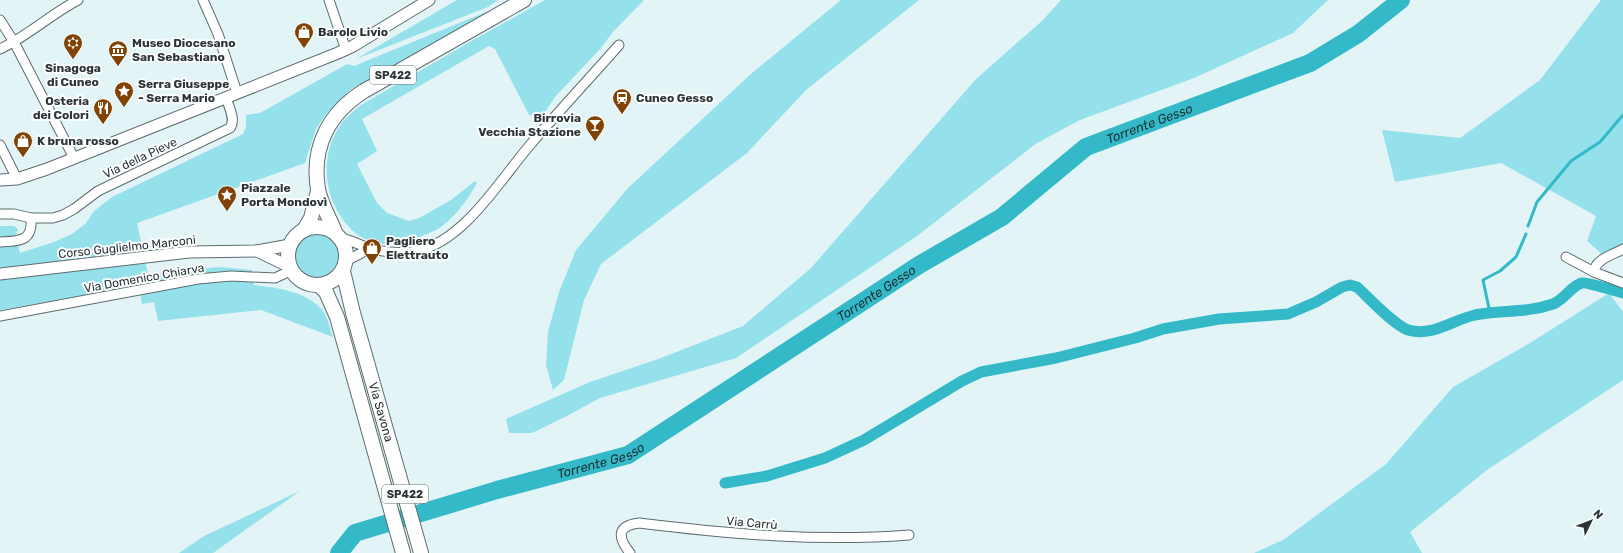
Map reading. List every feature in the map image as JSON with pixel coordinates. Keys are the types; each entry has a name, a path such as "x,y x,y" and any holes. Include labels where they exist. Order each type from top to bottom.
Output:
{"main road":[{"name":"SP422","path":"290,245 298,234 304,230 310,218 318,190 318,151 325,131 344,107 364,92 524,0"},
{"name":"SP422","path":"318,190 338,235 345,245 345,266"},
{"path":"304,230 311,227 327,228 338,235"},
{"path":"290,245 288,259 291,268 297,277 303,282 319,285 333,281 345,266"},
{"name":"Via Savona","path":"345,266 353,313 421,553"},
{"name":"Via Savona","path":"319,285 326,292 337,317 404,553"}],"street":[{"path":"0,49 14,42 78,0"},
{"name":"Via della Pieve","path":"0,214 14,214 31,218 53,218 63,215 74,209 98,191 232,126 231,96 218,34 203,0"},
{"path":"329,0 346,50"},
{"path":"0,180 17,179 37,173 346,50 430,0"},
{"path":"0,20 14,42 74,158"},
{"path":"338,235 371,248 395,252 416,252 434,246 448,238 478,209 530,146 619,45"},
{"path":"0,145 17,179"},
{"path":"0,242 24,239 30,234 32,226 31,218"},
{"name":"Corso Guglielmo Marconi","path":"0,274 190,252 256,251 290,245"},
{"path":"345,266 371,248"},
{"path":"1594,272 1595,266 1599,262 1623,249"},
{"name":"Corso Guglielmo Marconi","path":"256,251 291,268"},
{"path":"1566,257 1594,272 1623,283"},
{"name":"Via Domenico Chiarva","path":"0,316 198,279 231,276 275,278 291,268"},
{"name":"Via Carrù","path":"630,553 622,543 620,537 621,533 632,524 639,523 790,538 909,535"}],"shaded area":[{"path":"457,0 498,0 488,7 356,59"},
{"path":"545,0 644,0 612,33 601,48 555,97 545,112 539,116 529,115 495,49 489,46 362,119 377,151 357,164 377,203 387,213 409,221 419,218 451,200 475,181 477,183 457,212 441,227 430,233 407,241 392,244 384,244 364,239 358,235 347,225 338,213 332,200 328,185 328,156 332,142 343,122 361,105"},
{"path":"841,0 919,0 806,90 747,153 601,264 584,300 564,380 553,390 546,365 548,332 559,292 576,250 628,188 752,73"},
{"path":"1061,0 1328,0 1293,33 1194,78 1080,120 1037,143 917,236 736,358 600,398 532,433 509,433 506,419 590,382 661,358 743,326 811,268 976,79 1042,21"},
{"path":"1601,0 1623,0 1623,246 1604,256 1587,241 1596,216 1501,163 1395,182 1382,130 1460,138 1540,80"},
{"path":"486,12 486,14 350,90 326,114 316,129 305,163 137,223 148,274 220,267 252,270 254,285 292,292 309,299 316,304 325,314 333,337 261,310 158,321 154,302 142,304 139,286 0,310 0,226 14,226 18,229 16,236 20,253 54,242 72,234 86,223 94,211 112,197 243,134 246,127 246,115 260,113 347,64 354,66"},
{"path":"313,234 321,234 326,235 333,240 338,247 338,265 333,272 326,277 313,278 305,275 298,268 295,260 295,252 298,244 305,237"},
{"path":"1609,293 1623,312 1623,380 1487,470 1410,532 1422,553 1254,553 1283,540 1386,464 1453,387 1530,343"},
{"path":"300,491 213,553 179,553 204,536"}],"waterway":[{"name":"Torrente Gesso","path":"339,553 355,533 497,490 628,455 919,265 1002,217 1086,147 1310,63 1358,34 1401,0"},
{"path":"1528,226 1537,202 1571,161 1600,142 1623,115"},
{"path":"1490,313 1483,280 1500,271 1516,257 1526,234"},
{"path":"725,483 767,476 825,458 864,440 962,381 981,372 1056,358 1135,338 1163,329 1219,319 1288,314 1316,302 1342,287 1350,285 1357,287 1396,323 1408,330 1417,332 1434,330 1467,317 1485,313 1543,307 1557,302 1578,284 1582,283 1623,293"}],"place":[{"name":"Barolo Livio","path":"304,49"},
{"name":"Sinagoga di Cuneo","path":"73,60"},
{"name":"Museo Diocesano San Sebastiano","path":"118,67"},
{"name":"Serra Giuseppe - Serra Mario","path":"124,108"},
{"name":"Cuneo Gesso","path":"622,115"},
{"name":"Osteria dei Colori","path":"103,125"},
{"name":"Birrovia Vecchia Stazione","path":"595,142"},
{"name":"K bruna rosso","path":"23,158"},
{"name":"Piazzale Porta Mondovì","path":"227,212"},
{"name":"Pagliero Elettrauto","path":"372,265"}]}
